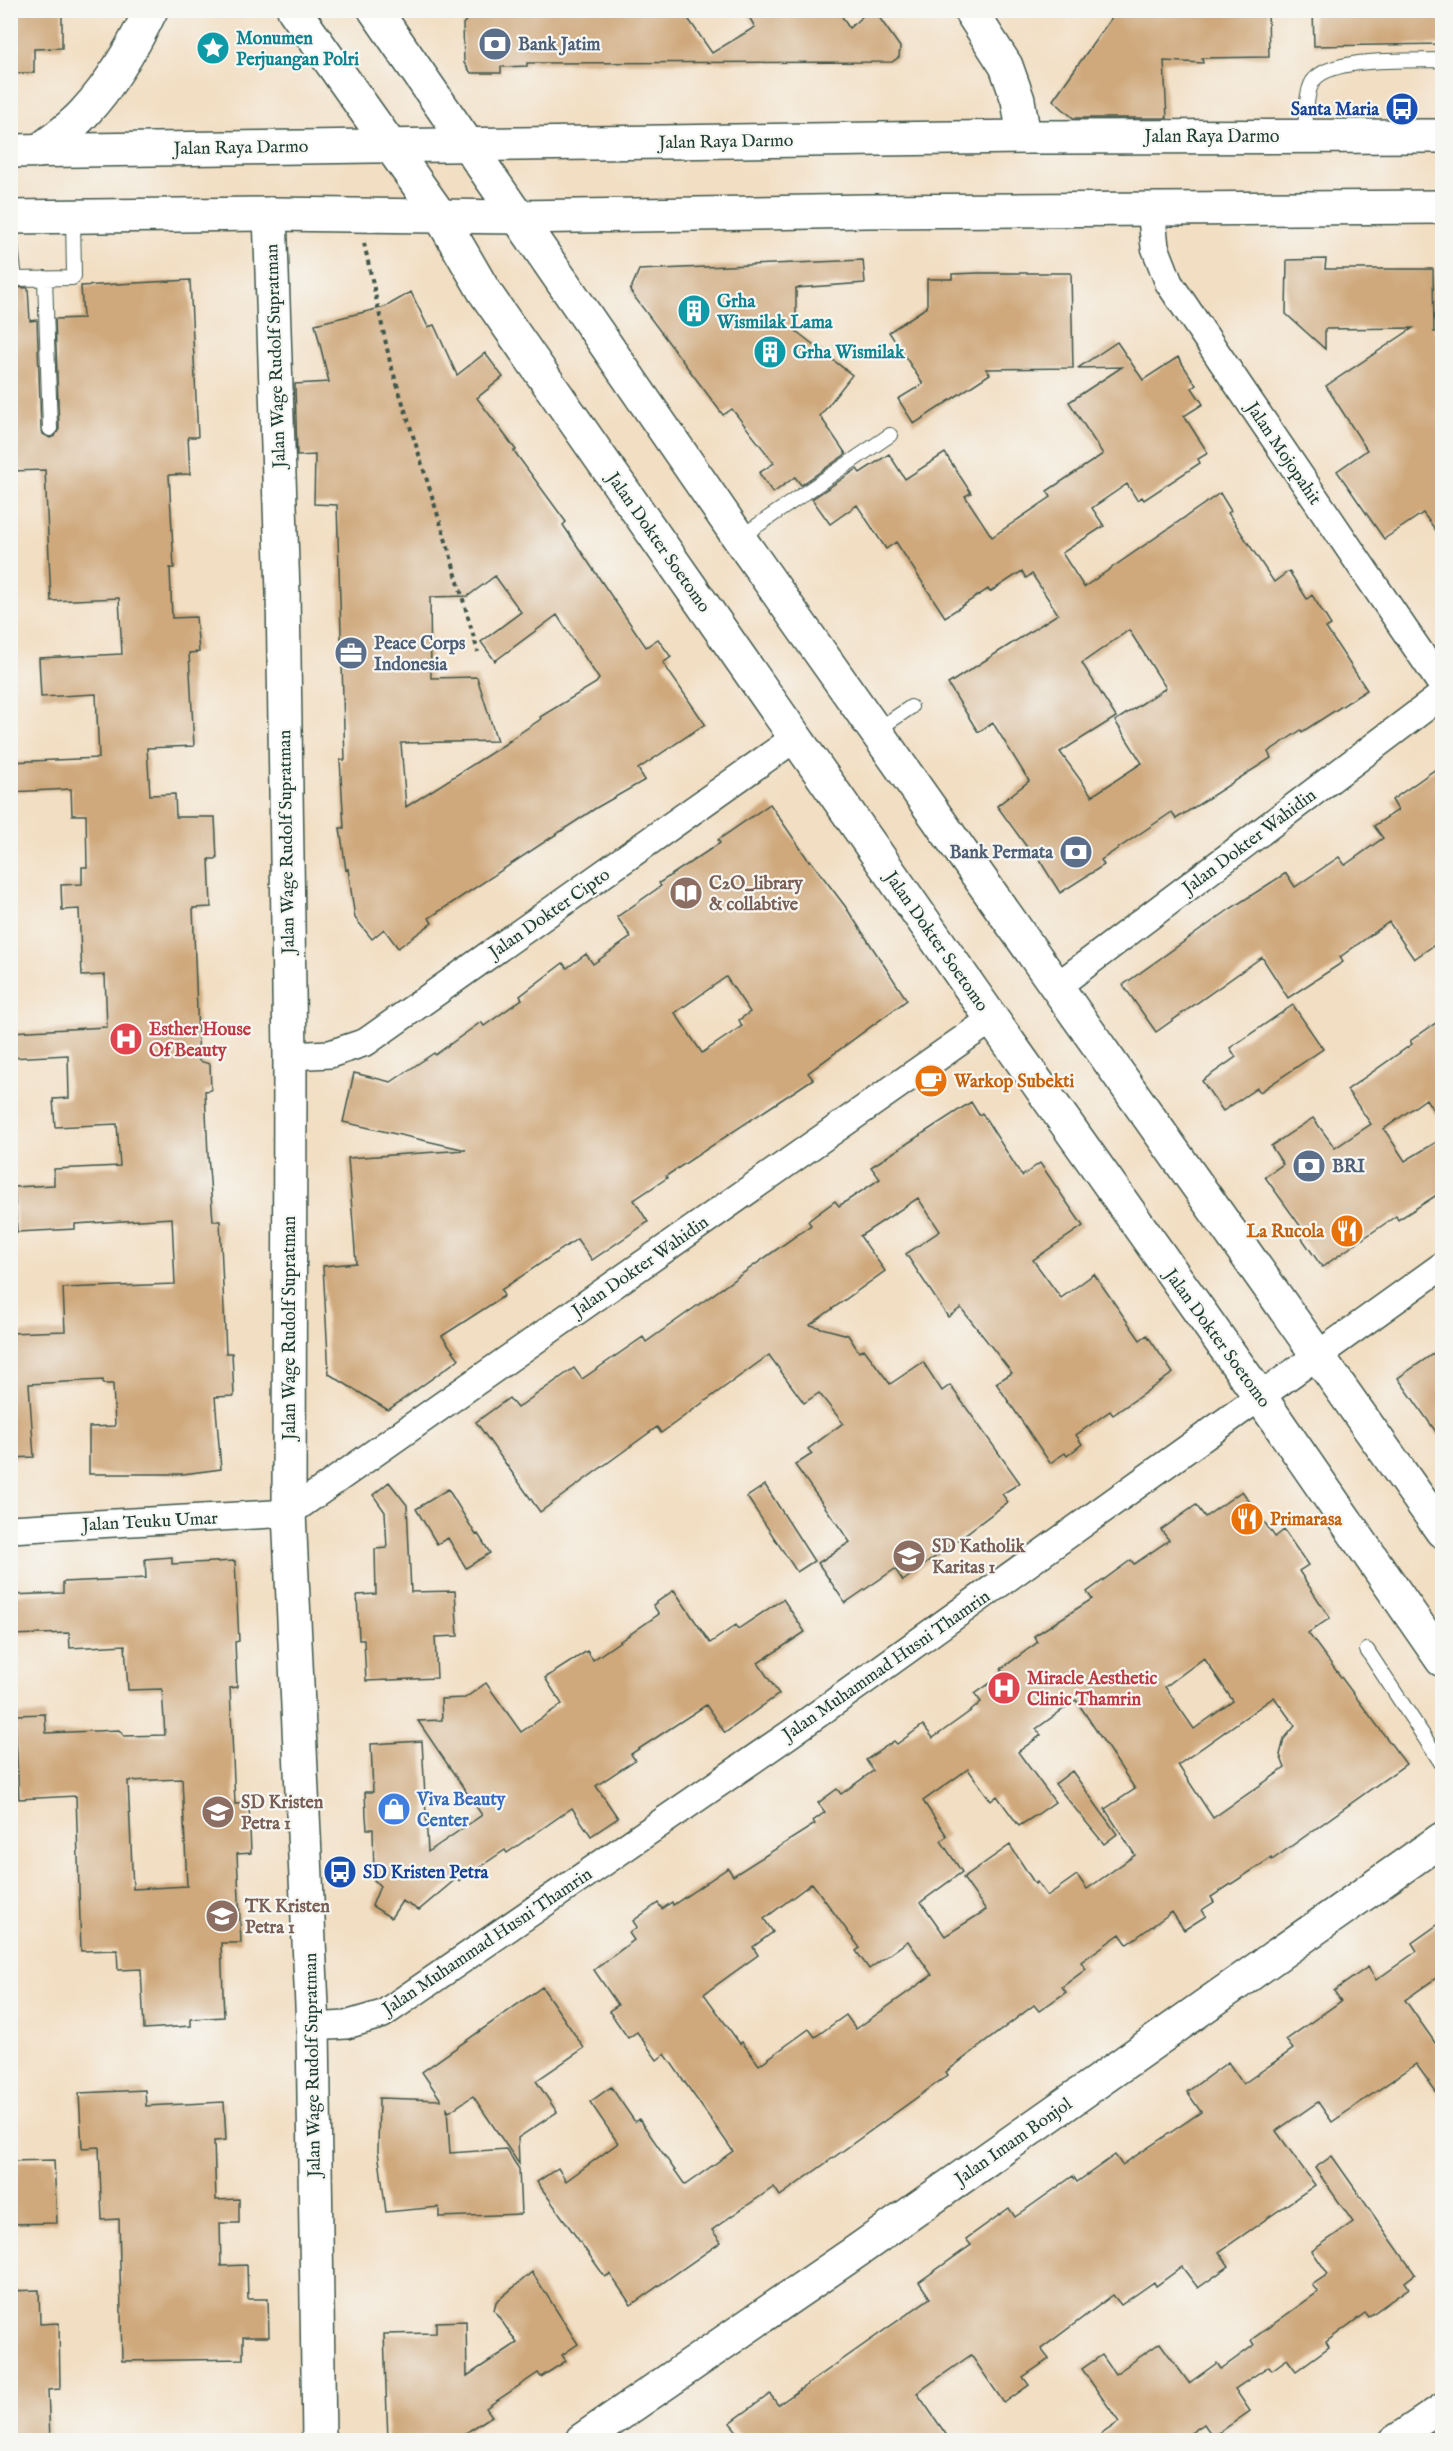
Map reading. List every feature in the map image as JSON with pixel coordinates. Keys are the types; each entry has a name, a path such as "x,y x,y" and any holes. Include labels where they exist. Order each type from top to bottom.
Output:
{"main road":[{"path":"25,151 84,114 113,79 151,10"},
{"name":"Jalan Dokter Soetomo","path":"294,10 441,217 484,291 795,738 1443,1660"},
{"path":"375,10 739,538 1443,1531"},
{"path":"970,10 1006,66 1018,100 1024,137"},
{"name":"Jalan Raya Darmo","path":"25,151 1024,137 1443,135"},
{"path":"10,217 270,214 518,217 867,211 1443,207"},
{"name":"Jalan Wage Rudolf Supratman","path":"270,214 283,592 290,1056 289,1513 313,2027 319,2440"},
{"name":"Jalan Imam Bonjol","path":"582,2440 857,2251 1443,1839"}],"street":[{"name":"Jalan Mojopahit","path":"1151,209 1155,248 1169,283 1443,685"},
{"name":"Jalan Dokter Wahidin","path":"1056,987 1443,695"},
{"name":"Jalan Dokter Cipto","path":"290,1056 330,1054 366,1042 795,738"},
{"name":"Jalan Dokter Wahidin","path":"289,1513 992,1019"},
{"name":"Jalan Muhammad Husni Thamrin","path":"313,2027 346,2025 383,2014 790,1734 1443,1266"},
{"name":"Jalan Teuku Umar","path":"10,1529 289,1513"},
{"path":"1393,2440 1443,2407"}],"lane":[{"path":"1305,136 1307,103 1313,81 1327,71 1358,62 1443,60"},
{"path":"10,238 14,279 72,278 74,276 73,216"},
{"path":"45,278 50,429"},
{"path":"739,538 890,435"},
{"path":"876,730 911,707"},
{"path":"1367,1650 1443,1764"}],"path":[{"path":"357,215 390,362 478,652"}],"building":[{"path":"10,10 62,10 62,48 34,49 34,73 10,73"},
{"path":"475,10 669,10 669,14 685,14 712,53 755,27 745,10 838,10 849,28 870,10 874,10 900,47 899,57 892,62 527,63 527,66 501,67 501,73 471,73 464,63 463,24"},
{"path":"1117,10 1268,10 1269,57 1202,58 1203,63 1164,61 1167,118 1073,118 1053,100"},
{"path":"1313,10 1443,10 1443,44 1314,46"},
{"path":"1326,259 1325,269 1433,269 1434,332 1443,332 1443,540 1423,513 1384,539 1337,471 1367,450 1326,386 1413,328 1325,329 1325,349 1286,314 1287,260"},
{"path":"863,260 865,283 796,288 796,331 852,375 820,416 846,454 801,485 795,477 773,493 759,473 774,463 732,409 723,415 630,291 639,270"},
{"path":"1071,273 1073,368 986,369 990,374 914,424 898,399 923,384 889,332 927,307 927,279 952,279 952,274"},
{"path":"190,280 198,437 188,437 190,474 169,475 174,568 170,568 172,618 196,617 199,652 189,653 194,746 147,748 150,795 175,794 176,817 215,817 217,859 209,859 211,907 193,908 199,1061 210,1064 211,1090 205,1091 208,1155 213,1221 220,1221 226,1353 232,1353 234,1396 215,1397 221,1469 183,1474 89,1474 89,1427 115,1426 113,1384 103,1384 103,1380 29,1384 34,1457 10,1458 10,1333 65,1331 63,1288 175,1284 172,1218 75,1224 75,1229 17,1232 14,1187 54,1185 54,1169 120,1166 117,1124 55,1127 53,1099 69,1098 68,1055 10,1058 10,1032 107,1027 105,975 82,976 79,909 62,910 61,885 82,884 82,867 87,867 86,815 72,815 71,789 10,792 10,762 99,758 96,694 41,697 39,658 122,654 119,598 51,601 45,470 10,471 10,287 28,288 30,321 37,320 41,429 43,434 50,438 55,436 59,429 55,319 83,318 81,286"},
{"path":"411,292 428,327 434,325 457,375 485,353 503,377 477,398 566,522 563,525 646,647 658,639 671,657 663,663 705,724 638,769 645,780 596,808 429,918 432,923 398,948 384,929 372,939 355,918 348,869 346,870 340,828 344,828 340,760 345,760 337,505 314,504 315,455 297,456 295,384 329,382 315,324 385,307","holes":["495,576 521,612 481,642 495,661 557,615 599,679 540,717 541,719 508,741 510,741 406,807 401,743 497,741 477,677 431,678 430,597 468,596"]},
{"path":"1117,342 1143,380 1178,357 1196,385 1192,388 1203,404 1184,416 1208,453 1198,459 1200,463 1144,500 1142,497 1137,500 1127,484 1092,508 1104,526 1062,553 1084,587 1220,493 1231,511 1228,513 1274,582 1289,571 1307,599 1312,595 1331,625 1326,628 1367,690 1268,752 1271,758 1176,819 1172,812 1101,860 1104,865 1060,893 1032,848 1029,850 997,806 1029,781 993,723 978,732 948,684 1058,614 1032,574 1026,578 1022,571 990,592 988,589 945,617 896,542 886,549 857,505 830,524 812,499 857,469 860,473 889,454 905,479 945,453 971,493 965,496 992,537 1051,497 1047,491 1103,454 1069,402 1122,367 1078,368","holes":["1129,630 1166,688 1115,721 1142,763 1092,796 1060,752 1116,717 1082,663"]},
{"path":"1443,764 1443,939 1414,959 1389,922 1340,957 1343,962 1288,998 1262,957 1156,1032 1123,985 1230,909 1286,873 1295,887 1339,857 1345,865 1383,838 1374,826 1398,810 1392,800"},
{"path":"770,804 809,861 845,906 907,1000 808,1073 813,1079 666,1176 667,1178 634,1200 648,1222 592,1260 577,1239 501,1290 504,1296 442,1336 459,1359 388,1410 329,1374 323,1266 356,1263 348,1158 466,1150 343,1122 354,1073 391,1082 434,1053 435,1055 481,1022 484,1026 522,999 520,996 563,963 567,968 586,954 593,964 631,937 617,917 661,886 659,883 720,843 718,840","holes":["726,977 750,1012 739,1020 742,1026 702,1053 675,1013"]},
{"path":"1293,1005 1323,1049 1260,1092 1257,1088 1223,1111 1202,1081 1236,1057 1230,1048"},
{"path":"1443,1018 1443,1126 1426,1099 1384,1129 1405,1161 1443,1138 1443,1191 1398,1220 1396,1216 1322,1267 1296,1230 1301,1227 1265,1177 1283,1164 1271,1146 1313,1118 1335,1148 1371,1124 1347,1090 1412,1044 1410,1041"},
{"path":"971,1102 979,1115 982,1113 1022,1176 1040,1163 1083,1226 1033,1260 1061,1298 1094,1274 1140,1340 1147,1335 1173,1373 1113,1415 1110,1411 1076,1435 1082,1444 1067,1456 1065,1453 1050,1463 996,1383 1012,1373 961,1308 948,1317 906,1254 940,1231 918,1198 860,1236 885,1271 810,1325 848,1335 859,1352 864,1349 890,1384 923,1362 942,1391 950,1385 1020,1483 1002,1494 1008,1502 903,1581 895,1569 845,1603 818,1563 850,1542 795,1465 812,1454 808,1449 843,1423 819,1393 804,1403 769,1355 661,1433 657,1427 540,1512 476,1422 509,1398 517,1408 574,1368 582,1379 643,1337 646,1342 811,1225 808,1221 835,1201 839,1206 880,1179 871,1167"},
{"path":"1443,1347 1443,1442 1398,1378"},
{"path":"389,1482 407,1505 411,1592 455,1591 458,1636 435,1637 437,1678 366,1681 364,1640 359,1640 357,1595 376,1594 375,1549 387,1548 385,1512 373,1495"},
{"path":"765,1485 814,1561 797,1572 747,1497"},
{"path":"448,1489 476,1535 478,1534 490,1553 466,1568 448,1538 437,1544 416,1509"},
{"path":"1242,1491 1275,1537 1284,1530 1308,1565 1299,1571 1330,1618 1308,1633 1406,1764 1272,1860 1271,1858 1211,1897 1214,1902 1202,1910 1206,1916 1184,1930 1172,1912 1127,1944 1120,1934 1081,1962 1086,1969 1062,1987 1066,1992 1039,2011 1034,2005 946,2072 948,2075 780,2196 774,2187 730,2217 712,2230 721,2242 631,2305 610,2274 605,2277 537,2182 558,2168 566,2181 618,2143 590,2102 611,2087 635,2122 639,2119 685,2185 733,2151 665,2054 657,2060 637,2032 628,2038 609,2011 618,2005 594,1970 634,1940 629,1933 637,1927 633,1921 658,1903 662,1909 672,1902 673,1905 728,1868 733,1876 815,1824 813,1821 825,1812 818,1803 837,1789 841,1794 873,1771 866,1760 894,1741 897,1744 923,1725 933,1738 972,1710 981,1702 975,1694 1004,1673 1001,1669 1038,1642 1034,1636 1092,1599 1087,1592 1131,1560 1134,1564 1169,1540 1161,1530 1196,1505 1205,1517","holes":["1204,1658 1233,1701 1194,1729 1165,1687","1274,1697 1295,1726 1284,1739 1280,1755 1285,1768 1213,1818 1178,1765","1076,1700 1135,1789 1105,1809 1135,1855 1087,1889 1077,1875 1047,1896 1037,1882 1035,1884 1010,1845 963,1878 986,1910 945,1936 921,1902 962,1872 941,1841 947,1836 923,1801 968,1769 991,1801 997,1796 1019,1826 1038,1814 1055,1802 1018,1752 1041,1735 1036,1729","812,1883 860,1948 856,1951 869,1969 908,1941 932,1975 856,2029 846,2015 815,2037 809,2029 759,2065 742,2042 740,2044 704,1994 758,1955 753,1947 773,1932 764,1919"]},
{"path":"172,1557 172,1564 235,1561 239,1641 235,1642 237,1687 230,1688 235,1804 249,1804 251,1853 237,1854 241,1943 221,1943 224,2017 191,2019 191,2026 144,2029 141,1969 118,1970 117,1950 81,1951 76,1796 19,1799 15,1715 45,1714 46,1733 119,1730 124,1736 165,1735 162,1689 128,1690 125,1645 70,1648 69,1633 10,1635 10,1595 63,1593 63,1582 146,1578 145,1559","holes":["182,1779 187,1886 133,1889 128,1781"]},
{"path":"674,1590 710,1643 736,1625 738,1629 783,1599 805,1632 758,1663 779,1694 725,1733 706,1705 631,1754 635,1760 596,1786 618,1818 591,1836 572,1808 507,1853 505,1850 459,1881 457,1878 419,1910 402,1901 391,1918 372,1906 380,1886 374,1880 373,1829 367,1829 366,1816 365,1792 373,1792 371,1744 422,1741 428,1852 482,1815 418,1721 442,1720 441,1699 465,1698 486,1683 521,1732 562,1704 545,1678 587,1651 593,1660 659,1614 653,1605"},
{"path":"1072,1771 1117,1834 1104,1844 1055,1784"},
{"path":"1443,1921 1443,1973 1405,2000 1443,2054 1443,2101 1416,2064 1332,2122 1318,2102 1276,2131 1315,2185 1219,2252 1229,2266 1198,2288 1182,2267 1156,2286 1154,2282 1121,2305 1113,2295 1041,2349 1049,2359 1023,2377 1029,2385 1004,2403 971,2355 917,2393 950,2440 744,2440 730,2423 770,2394 778,2405 930,2298 919,2282 971,2245 966,2239 1009,2208 1015,2217 1073,2176 1077,2182 1115,2155 1122,2165 1201,2112 1187,2092 1228,2062 1243,2084 1293,2049 1286,2040 1341,2001 1334,1991 1368,1967 1376,1980 1417,1951 1412,1943"},
{"path":"542,1987 584,2048 536,2081 557,2112 518,2138 519,2164 473,2096 449,2112 447,2109 450,2153 506,2149 519,2169 521,2214 439,2217 439,2207 386,2212 378,2151 379,2098 441,2100 422,2072"},
{"path":"145,2090 146,2106 224,2102 226,2140 214,2141 216,2200 239,2199 239,2223 220,2223 221,2266 247,2265 248,2299 268,2299 269,2337 243,2337 243,2359 122,2361 119,2219 102,2220 99,2147 82,2148 79,2093"},
{"path":"1332,2156 1415,2274 1405,2282 1409,2288 1368,2317 1365,2313 1326,2342 1329,2347 1296,2371 1287,2359 1272,2370 1269,2366 1235,2389 1250,2411 1213,2437 1204,2424 1180,2440 1093,2440 1119,2422 1082,2369 1102,2355 1115,2374 1160,2343 1189,2383 1217,2363 1221,2369 1254,2345 1251,2340 1318,2292 1312,2285 1328,2274 1312,2251 1353,2222 1315,2168"},
{"path":"54,2160 57,2223 10,2224 10,2161"},
{"path":"532,2272 578,2344 562,2355 566,2361 541,2377 538,2373 486,2408 492,2416 455,2440 388,2440 384,2334 436,2333 436,2322 466,2321 467,2376 517,2343 494,2310 496,2302"},
{"path":"39,2290 40,2324 59,2323 60,2389 48,2390 50,2440 10,2440 10,2291"}],"place":[{"name":"Bank Jatim","path":"495,44"},
{"name":"Monumen Perjuangan Polri","path":"213,48"},
{"name":"Santa Maria","path":"1402,109"},
{"name":"Grha Wismilak Lama","path":"694,311"},
{"name":"Grha Wismilak","path":"770,352"},
{"name":"Peace Corps Indonesia","path":"351,653"},
{"name":"Bank Permata","path":"1076,852"},
{"name":"C2O_library & collabtive","path":"686,893"},
{"name":"Esther House Of Beauty","path":"126,1039"},
{"name":"Warkop Subekti","path":"931,1081"},
{"name":"BRI","path":"1309,1166"},
{"name":"La Rucola","path":"1347,1231"},
{"name":"Primarasa","path":"1247,1519"},
{"name":"SD Katholik Karitas 1","path":"909,1556"},
{"name":"Miracle Aesthetic Clinic Thamrin","path":"1004,1688"},
{"name":"Viva Beauty Center","path":"394,1809"},
{"name":"SD Kristen Petra 1","path":"218,1812"},
{"name":"SD Kristen Petra","path":"340,1872"},
{"name":"TK Kristen Petra 1","path":"222,1916"}]}
